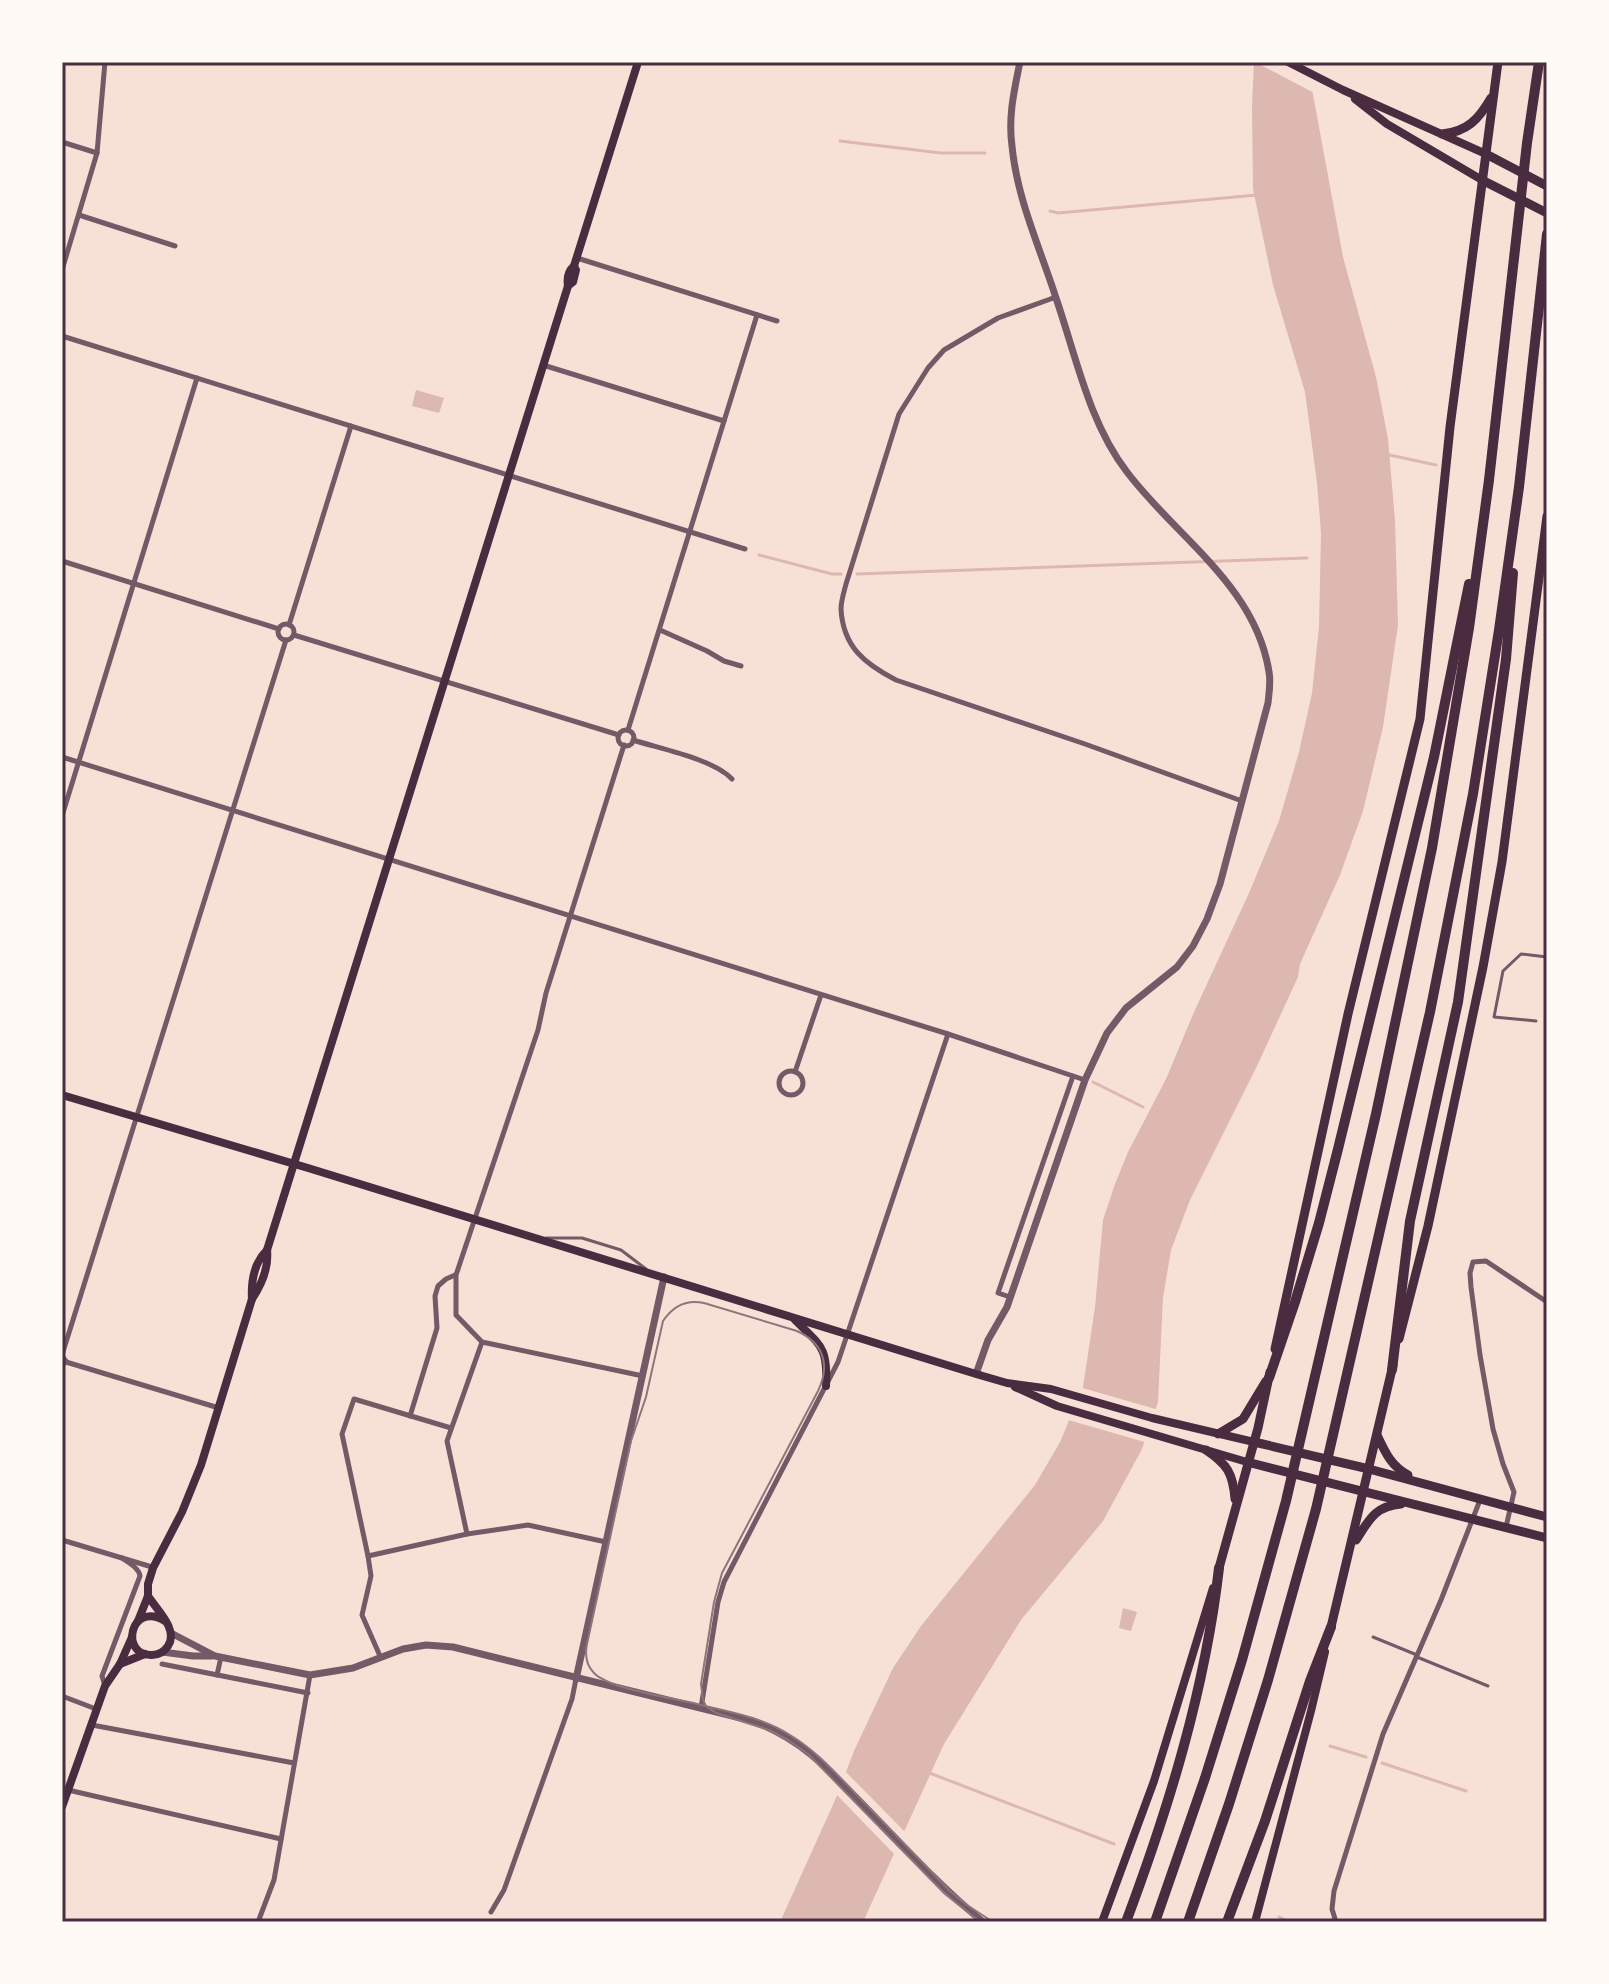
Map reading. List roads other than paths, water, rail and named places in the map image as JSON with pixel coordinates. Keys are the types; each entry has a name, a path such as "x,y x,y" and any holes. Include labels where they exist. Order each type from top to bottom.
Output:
{"highway":[{"path":"1155,1922 1242,1660 1286,1501 1372,1129 1432,848 1469,628 1489,480 1537,62"},
{"path":"1188,1922 1268,1680 1316,1509 1430,1012 1470,809 1497,644 1519,487 1546,239"},
{"path":"1269,1378 1319,1223 1434,757 1489,480"},
{"path":"1392,1370 1410,1221 1458,1002 1472,906 1506,659 1519,487"},
{"path":"1126,1922 1162,1822 1191,1721 1207,1647 1219,1568"},
{"path":"1227,1922 1331,1627"}],"main road":[{"path":"62,1807 105,1686 120,1664 132,1637 134,1625 148,1596 153,1568 182,1512 201,1465 252,1299 261,1286 268,1261 267,1250 568,286 569,272 576,262 638,62"},
{"path":"1288,62 1486,154 1547,186"},
{"path":"1102,1922 1158,1769 1254,1442 1348,1014 1420,719 1452,411 1498,62"},
{"path":"1343,90 1387,123 1482,180 1547,213"},
{"path":"1442,134 1459,131 1473,123 1494,91"},
{"path":"1255,1922 1311,1711 1428,1226 1486,952 1502,862 1547,516"},
{"path":"62,1095 1007,1383 1051,1389 1152,1418 1369,1469 1547,1517"},
{"path":"791,1317 815,1340 826,1356 826,1386"},
{"path":"1218,1434 1243,1419 1269,1378"},
{"path":"1007,1383 1057,1406 1247,1462 1547,1538"},
{"path":"1377,1435 1395,1467 1426,1485"},
{"path":"1206,1450 1228,1469 1235,1507"},
{"path":"1351,1546 1378,1511 1391,1505 1410,1504"},
{"path":"132,1637 136,1648 145,1654 162,1652 169,1644 171,1633 148,1596"},
{"path":"138,1621 149,1616 165,1621"},
{"path":"120,1664 145,1654"}],"street":[{"path":"62,270 97,153 105,62"},
{"path":"976,1374 988,1340 1007,1307 1085,1080 1107,1033 1126,1008 1177,967 1193,946 1207,919 1220,884 1268,703 1270,676 1249,611 1226,580 1126,471 1105,435 1089,396 1025,208 1013,161 1010,107 1020,62"},
{"path":"62,142 97,153"},
{"path":"79,215 175,246"},
{"path":"576,262 777,321"},
{"path":"1056,297 998,318 944,350 912,391 899,414 846,584 841,608 845,631 858,655 876,670 896,680 1242,801"},
{"path":"628,730 757,315"},
{"path":"62,336 745,549"},
{"path":"543,365 724,421"},
{"path":"62,816 197,378"},
{"path":"289,625 351,426"},
{"path":"62,561 279,629"},
{"path":"284,624 289,625 294,635 290,640 280,638 279,629 284,624"},
{"path":"660,630 741,666"},
{"path":"294,635 619,735"},
{"path":"220,1408 63,1360 135,1117 286,640"},
{"path":"624,745 619,741 619,735 623,730 628,730"},
{"path":"628,730 633,740"},
{"path":"624,745 633,740"},
{"path":"633,740 709,764 732,779"},
{"path":"624,745 546,993 538,1030 456,1275 456,1315 482,1342 643,1376"},
{"path":"62,757 948,1034 1085,1080"},
{"path":"795,1072 821,995"},
{"path":"701,1708 724,1582 838,1362 948,1034"},
{"path":"795,1072 801,1077 802,1085 795,1095 787,1095 779,1087 779,1079 784,1073 795,1072"},
{"path":"1010,1297 998,1293 1073,1076"},
{"path":"1506,1527 1514,1487 1503,1464 1493,1429 1478,1340 1470,1273 1473,1262 1486,1261 1547,1302"},
{"path":"410,1416 437,1328 435,1296 438,1286 456,1275"},
{"path":"491,1912 508,1880 572,1699 664,1277"},
{"path":"467,1534 447,1441 482,1342"},
{"path":"380,1656 362,1615 371,1576 342,1434 354,1399 451,1428"},
{"path":"1336,1922 1332,1909 1335,1887 1383,1734 1480,1500"},
{"path":"368,1556 467,1534 528,1525 606,1542"},
{"path":"62,1540 153,1568"},
{"path":"105,1686 102,1676 140,1576 136,1568 122,1558"},
{"path":"171,1633 218,1656"},
{"path":"162,1652 218,1656 310,1675 353,1668 403,1649 426,1645 453,1647 753,1721 786,1735 815,1756 983,1922"},
{"path":"217,1675 218,1656"},
{"path":"162,1664 308,1693"},
{"path":"258,1922 274,1880 310,1675"},
{"path":"62,1696 97,1710"},
{"path":"92,1725 294,1763"},
{"path":"68,1790 281,1839"},
{"path":"967,1908 993,1922"}],"lane":[{"path":"1536,1021 1494,1017 1504,968 1521,954 1547,957"},
{"path":"538,1239 582,1238 621,1250 652,1273"},
{"path":"1373,1637 1488,1686"}],"waterway":[{"path":"840,141 941,153 985,153"},
{"path":"1050,211 1058,213 1257,195"},
{"path":"1385,454 1436,465"},
{"path":"759,555 841,574"},
{"path":"857,574 1307,558"},
{"path":"1093,1082 1143,1107"},
{"path":"1330,1746 1366,1757"},
{"path":"1382,1763 1466,1791"},
{"path":"927,1772 1114,1844"},
{"path":"1279,1917 1290,1922"}],"tram line":[{"path":"980,1922 945,1894 808,1754 769,1730 716,1713 706,1706 703,1700 701,1684 714,1602 722,1573 818,1391 824,1363 813,1342 797,1331 704,1303 680,1305 663,1321 646,1397 631,1441 587,1644 589,1666 594,1673 613,1684 642,1692 697,1704 709,1707 745,1716 790,1735 826,1764 950,1891 993,1922"}]}
